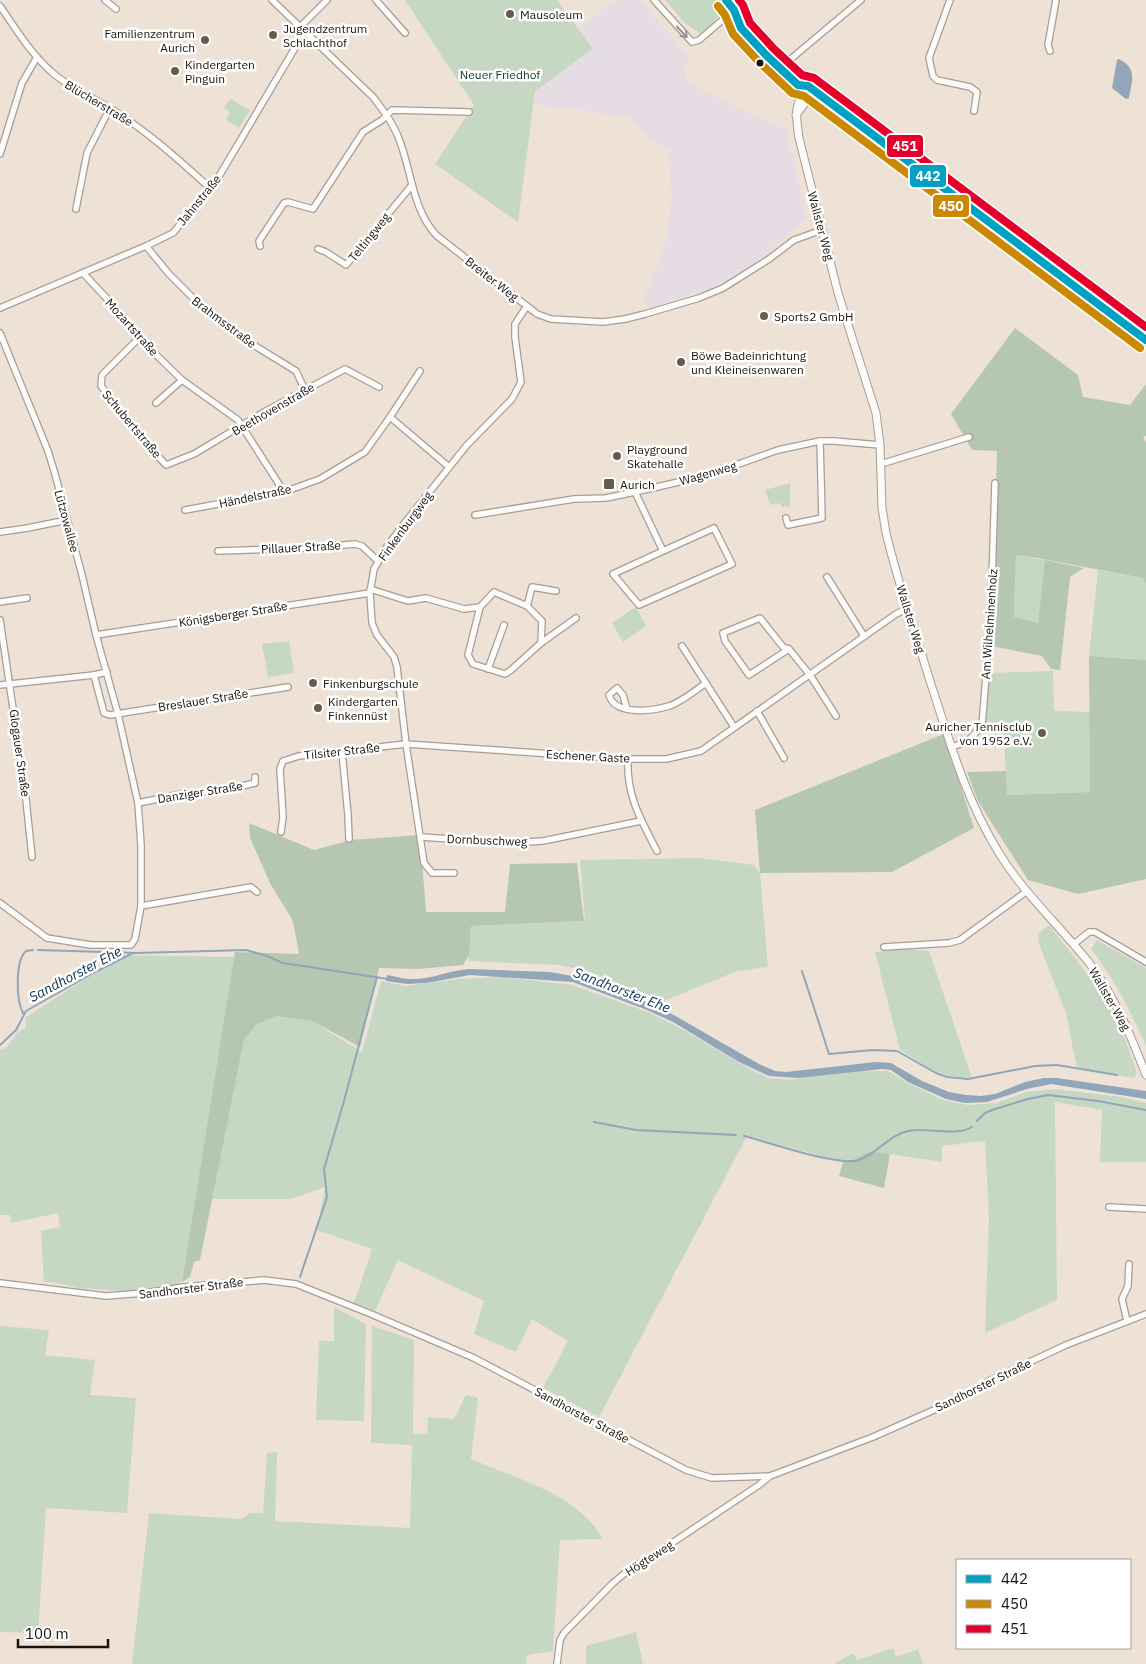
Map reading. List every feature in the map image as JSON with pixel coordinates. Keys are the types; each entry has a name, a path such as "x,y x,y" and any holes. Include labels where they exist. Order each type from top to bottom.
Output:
{"main road":[{"path":"726,0 768,46 804,78 811,88 1146,340"},
{"path":"734,10 741,28 767,56 798,85 811,88"}],"street":[{"path":"105,0 116,9"},
{"name":"Breiter Weg","path":"272,0 373,96 387,115 400,141 422,215 436,236 537,314 551,320 604,322 625,319 699,298 723,288 794,240 822,230"},
{"name":"Jahnstraße","path":"0,308 146,246 172,233 210,188 228,163 303,29 327,0"},
{"path":"376,0 405,33"},
{"path":"654,0 692,42 699,40 734,10"},
{"path":"786,63 861,0"},
{"path":"950,0 929,58 932,71 937,80 970,87 977,92 974,111"},
{"path":"1050,51 1048,45 1056,0"},
{"name":"Blücherstraße","path":"0,7 37,57 62,80 132,123 210,188"},
{"path":"0,154 22,83 37,57"},
{"name":"Wallster Weg","path":"811,88 796,115 799,138 838,293 872,398 880,445 882,508 886,533 951,747 969,798 983,826 1008,867 1074,944 1104,984 1118,1009 1146,1075"},
{"path":"76,208 87,153 110,108"},
{"path":"260,246 259,241 284,203 288,202 313,209 363,132 382,120 392,110 469,112"},
{"name":"Teltingweg","path":"318,249 346,264 412,185"},
{"name":"Brahmsstraße","path":"146,246 169,274 204,309 239,336 296,370 306,390"},
{"name":"Mozartstraße","path":"83,273 112,303 139,338 182,380 238,420 284,492"},
{"name":"Finkenburgweg","path":"454,873 432,873 424,863 396,663 374,630 370,591 378,561 402,525 467,445 512,399 521,382 515,324 527,306"},
{"name":"Lützowallee","path":"0,333 48,451 118,714 138,803 142,906 135,939 131,945 91,945 47,938 0,903"},
{"name":"Schubertstraße","path":"139,338 102,375 100,386 136,432 166,465"},
{"name":"Beethovenstraße","path":"166,465 184,460 346,369 379,387"},
{"name":"Händelstraße","path":"185,510 284,492 320,479 365,452 420,371"},
{"path":"156,403 182,380"},
{"path":"390,417 449,467"},
{"path":"881,464 969,437"},
{"name":"Wagenweg","path":"475,515 574,499 606,498 635,492 705,476 778,450 820,441 834,440 880,445"},
{"path":"786,518 788,525 822,518 820,441"},
{"name":"Am Wilhelminenholz","path":"951,747 967,742 982,726 991,612 995,483"},
{"path":"635,492 663,551"},
{"path":"0,532 67,520"},
{"path":"714,528 732,564 639,605 613,574 663,551 714,528"},
{"name":"Pillauer Straße","path":"218,551 310,548 355,544 362,546 378,561"},
{"path":"827,577 864,636"},
{"path":"527,606 532,587 556,591"},
{"path":"370,591 408,601 426,598 464,609 480,607"},
{"name":"Königsberger Straße","path":"96,635 370,591"},
{"path":"541,643 542,621 527,606 494,592 480,607 468,654 473,664 505,674 541,643 576,618"},
{"path":"0,602 28,598"},
{"name":"Eschener Gaste","path":"406,744 628,759 666,759 701,751 810,676 864,636 908,608"},
{"path":"789,649 748,676 725,641 723,633 760,618 782,647 789,649 810,676 836,716"},
{"name":"Glogauer Straße","path":"0,620 32,857"},
{"path":"488,668 504,625"},
{"path":"682,646 734,727"},
{"path":"0,685 107,672"},
{"path":"94,675 104,713 110,715 118,714"},
{"path":"627,710 634,711 670,706 706,683"},
{"name":"Breslauer Straße","path":"118,714 288,687"},
{"path":"757,711 784,758"},
{"name":"Tilsiter Straße","path":"282,832 283,817 280,774 281,765 288,759 299,756 406,744"},
{"path":"342,752 348,815 348,839"},
{"path":"628,759 627,776 631,795 641,821 657,851"},
{"name":"Danziger Straße","path":"138,803 182,794 225,790 248,785 255,783 255,777"},
{"name":"Dornbuschweg","path":"420,837 511,843 543,841 641,821"},
{"path":"142,906 251,887 257,892"},
{"path":"884,947 949,943 960,940 1027,891"},
{"path":"1074,944 1089,932 1094,932 1146,962"},
{"path":"1109,1207 1146,1208"},
{"path":"1127,1321 1122,1299 1128,1286 1129,1264"},
{"name":"Sandhorster Straße","path":"0,1283 106,1296 144,1293 184,1286 264,1280 296,1284 474,1358 686,1470 712,1478 770,1476 873,1437 961,1398 989,1381 1066,1345 1146,1314"},
{"name":"Högteweg","path":"557,1664 560,1640 564,1633 612,1584 632,1567 770,1476"}],"shaded area":[{"path":"616,0 637,0 642,2 689,57 685,70 686,79 713,96 784,129 786,128 807,218 760,259 716,286 650,307 642,301 659,263 668,229 671,201 669,150 651,140 632,118 534,104 535,91 593,49 578,28"}],"green space":[{"name":"Neuer Friedhof","path":"405,0 557,0 593,49 535,91 518,222 435,164 474,105"},
{"path":"665,0 715,0 720,7 720,15 701,34 685,23"},
{"path":"230,99 250,110 239,128 226,120 230,112 224,108"},
{"path":"1015,328 1078,375 1083,397 1130,405 1146,384 1146,436 1143,436 1146,443 1146,584 1143,578 1037,558 1016,555 1014,617 1038,623 1045,560 1084,568 1070,577 1060,670 1051,669 1042,656 991,646 997,451 972,450 951,414"},
{"path":"790,483 790,506 782,507 780,503 770,505 765,490"},
{"path":"1016,555 1045,560 1038,624 1014,617"},
{"path":"1098,570 1143,578 1146,584 1146,660 1089,656"},
{"path":"636,607 646,626 623,642 612,623"},
{"path":"289,641 294,673 268,677 262,644"},
{"path":"1089,656 1146,660 1146,879 1078,894 1028,880 978,801 967,772 1006,771 1007,795 1090,792"},
{"name":"Auricher Tennisclub von 1952 e.V.","path":"1053,671 1054,711 1090,712 1090,792 1007,795 1004,738 994,737 994,728 984,729 989,673"},
{"path":"944,734 974,828 892,872 760,873 755,810"},
{"path":"249,823 314,850 351,840 420,835 426,912 505,912 510,864 577,863 584,921 471,926 469,955 463,965 418,969 379,968 360,1047 312,1021 277,1016 257,1024 244,1040 200,1260 194,1262 190,1277 182,1282 235,952 299,954 293,921 271,885 250,838"},
{"path":"699,858 754,865 760,873 768,967 737,971 664,1001 587,971 559,965 468,961 471,926 585,921 580,860"},
{"path":"1049,925 1089,976 1114,1017 1137,1073 1134,1078 1077,1069 1066,1013 1039,944 1038,934"},
{"path":"1097,940 1146,968 1146,1046 1122,996 1091,949"},
{"path":"906,949 929,951 972,1078 949,1076 930,1069 900,1050 875,952"},
{"path":"122,955 235,957 182,1282 125,1291 78,1288 53,1282 44,1282 41,1231 60,1227 58,1213 11,1223 10,1215 0,1215 0,1050 7,1047 16,1034 26,1027 25,1018"},
{"path":"504,977 572,985 650,1013 684,1030 768,1078 789,1080 841,1071 888,1071 943,1100 968,1105 996,1103 1026,1092 1055,1089 1121,1097 1146,1103 1146,1162 1100,1162 1102,1110 1055,1102 1057,1300 985,1333 989,1218 985,1141 942,1146 942,1162 870,1151 852,1160 843,1162 747,1136 599,1417 543,1388 568,1341 532,1319 516,1352 474,1334 484,1301 398,1260 375,1311 354,1303 372,1249 317,1230 325,1187 291,1199 212,1199 244,1040 257,1024 277,1016 312,1021 362,1052 381,981 406,986 457,979"},
{"path":"870,1151 890,1154 884,1188 839,1176 843,1162 852,1160"},
{"path":"334,1307 366,1324 364,1421 316,1420 319,1341 334,1341"},
{"path":"0,1326 49,1330 45,1355 95,1360 90,1395 136,1398 127,1513 46,1508 38,1633 0,1632"},
{"path":"372,1326 414,1340 413,1434 427,1434 428,1417 454,1419 466,1395 478,1398 471,1459 526,1481 562,1499 592,1523 603,1539 560,1540 553,1651 527,1655 526,1664 132,1664 149,1513 241,1519 250,1513 263,1513 267,1453 277,1452 275,1521 410,1528 412,1445 371,1443"},
{"path":"636,1632 643,1664 586,1664 586,1646"},
{"path":"893,1648 896,1657 918,1649 923,1664 834,1664 853,1653 857,1660"}],"water":[{"path":"1119,59 1129,67 1132,76 1129,98 1126,99 1112,88 1117,60"},
{"path":"470,969 550,972 572,976 658,1006 759,1064 775,1071 786,1072 876,1062 891,1063 922,1081 949,1092 966,1095 981,1096 995,1094 1025,1082 1044,1078 1057,1078 1146,1091 1146,1099 1051,1084 1027,1089 987,1102 965,1103 946,1099 908,1082 891,1070 882,1069 798,1078 769,1076 739,1062 673,1022 573,982 470,975 426,983 407,984 386,981 387,975 404,979 418,979"}],"waterway":[{"name":"Sandhorster Ehe","path":"23,1013 19,999 18,972 22,956 26,951 33,950"},
{"name":"Sandhorster Ehe","path":"38,950 136,953 246,950 283,963 388,979"},
{"name":"Sandhorster Ehe","path":"0,1045 16,1030 26,1011 133,953"},
{"path":"802,971 829,1054 872,1050 897,1051 936,1073 947,1077 968,1079 1035,1066 1057,1065 1117,1075"},
{"path":"300,1277 327,1197 324,1169 377,977"},
{"path":"977,1121 985,1113 995,1109 1048,1095 1098,1101 1146,1110"},
{"path":"594,1122 636,1130 736,1135"},
{"path":"744,1136 803,1153 849,1161 859,1160 872,1154 895,1136 908,1131 950,1132 972,1127"}],"transit line":[{"name":"442","path":"726,0 734,10 741,28 798,85 808,86 1146,340"},
{"name":"451","path":"739,0 750,23 802,75 814,78 1146,327"},
{"name":"450","path":"718,6 725,15 733,34 792,93 804,96 1140,348"}],"place":[{"name":"Mausoleum","path":"510,14"},
{"name":"Jugendzentrum Schlachthof","path":"273,35"},
{"name":"Familienzentrum Aurich","path":"205,40"},
{"name":"Kindergarten Pinguin","path":"175,71"},
{"name":"Sports2 GmbH","path":"764,316"},
{"name":"Böwe Badeinrichtung und Kleineisenwaren","path":"681,362"},
{"name":"Playground Skatehalle","path":"617,456"},
{"name":"Aurich","path":"609,484"},
{"name":"Finkenburgschule","path":"313,683"},
{"name":"Kindergarten Finkennüst","path":"318,708"},
{"name":"Auricher Tennisclub von 1952 e.V.","path":"1042,733"}]}
